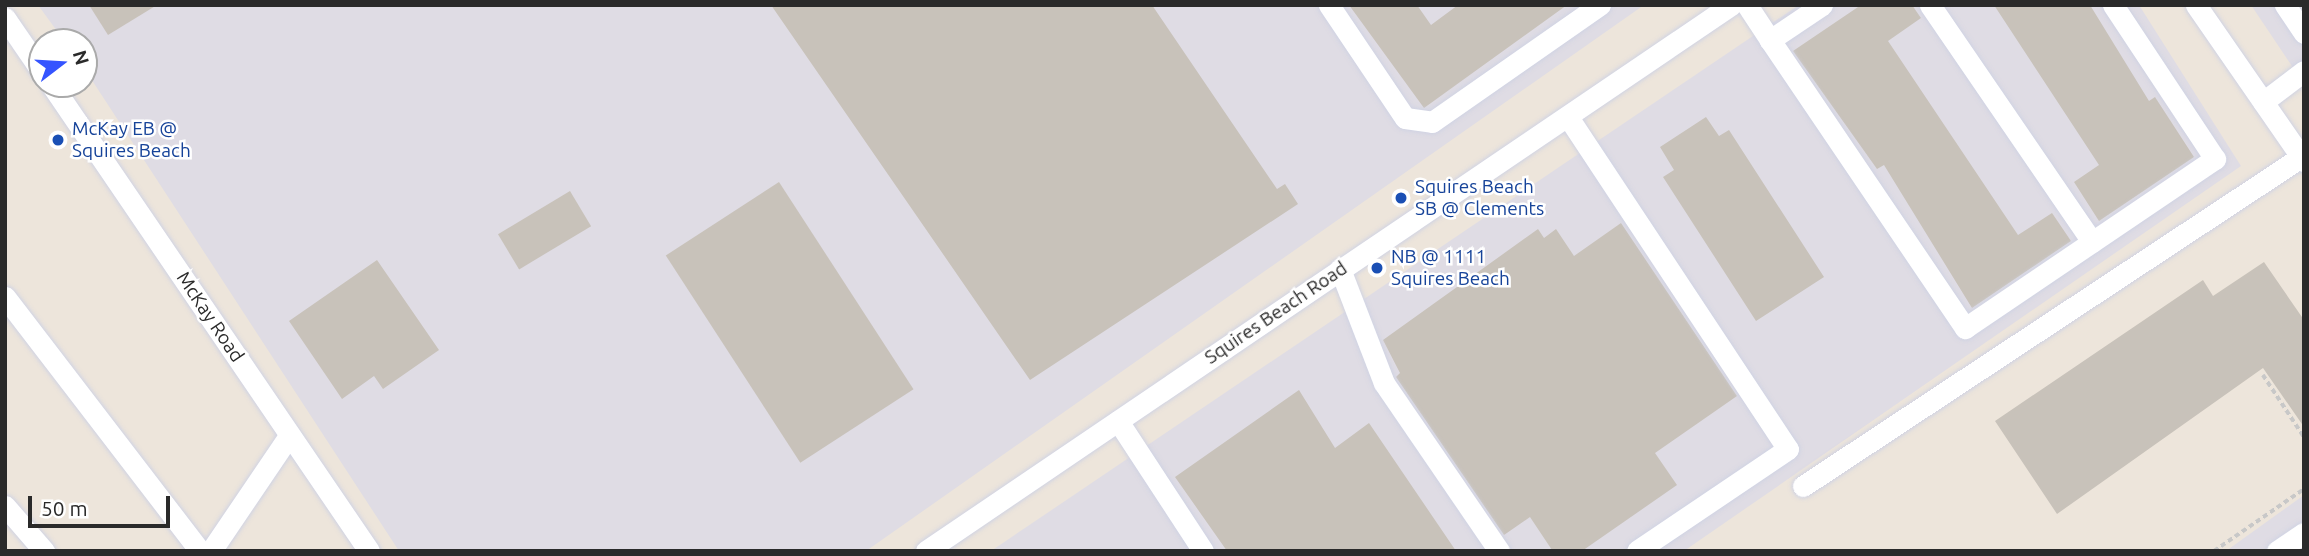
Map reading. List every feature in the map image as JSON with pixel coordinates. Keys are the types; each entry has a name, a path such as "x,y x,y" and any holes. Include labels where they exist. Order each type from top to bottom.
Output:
{"street":[{"path":"1329,5 1405,118 1432,122 1600,5"},
{"path":"1770,40 1822,5"},
{"path":"1930,5 2092,242"},
{"path":"1734,6 1770,40 1965,328 2216,159 2113,5"},
{"path":"1803,486 2302,159 2196,5"},
{"path":"2285,5 2304,33"},
{"name":"Squires Beach Road","path":"926,551 1340,269 1734,6"},
{"path":"5,18 28,52"},
{"path":"2263,102 2304,71"},
{"name":"McKay Road","path":"60,98 369,551"},
{"path":"1568,117 1788,449 1637,551"},
{"path":"1340,269 1384,383 1499,551"},
{"path":"5,297 200,551"},
{"path":"1118,421 1203,551"},
{"path":"211,551 289,436"},
{"path":"5,506 44,551"},
{"path":"2277,551 2304,533"}],"path":[{"path":"2263,375 2304,437"},
{"path":"2214,551 2304,489"}],"shaded area":[{"path":"38,5 1644,5 866,551 399,551 98,89 98,28 55,28"},
{"path":"1799,5 2139,5 2241,166 1684,551 991,551"},
{"path":"2251,5 2304,5 2304,84"},
{"path":"2304,495 2304,551 2226,551"}],"building":[{"path":"89,5 157,5 108,35"},
{"path":"771,5 1152,5 1277,189 1285,184 1298,204 1030,380"},
{"path":"1349,5 1417,5 1431,25 1458,5 1567,5 1424,108"},
{"path":"1861,5 1912,5 1921,18 1888,41 2018,235 2052,213 2071,241 1972,308 1884,165 1877,169 1793,51"},
{"path":"1994,5 2090,5 2149,101 2155,97 2194,157 2099,221 2074,182 2099,165"},
{"path":"1706,117 1719,136 1729,130 1824,277 1756,321 1663,177 1674,170 1660,147"},
{"path":"779,182 914,389 800,463 666,256"},
{"path":"570,191 591,226 519,269 498,234"},
{"path":"1621,223 1737,396 1655,453 1677,485 1582,551 1552,550 1530,517 1504,535 1396,377 1400,373 1383,340 1538,229 1544,238 1556,229 1574,256"},
{"path":"377,260 439,350 383,389 374,376 342,399 289,321"},
{"path":"2264,262 2304,320 2304,427 2263,368 2057,514 1995,421 2203,280 2213,296"},
{"path":"1299,390 1335,448 1369,423 1456,551 1227,551 1175,477"}],"place":[{"name":"McKay EB @ Squires Beach","path":"58,140"},
{"name":"Squires Beach SB @ Clements","path":"1401,198"},
{"name":"NB @ 1111 Squires Beach","path":"1377,268"}]}
